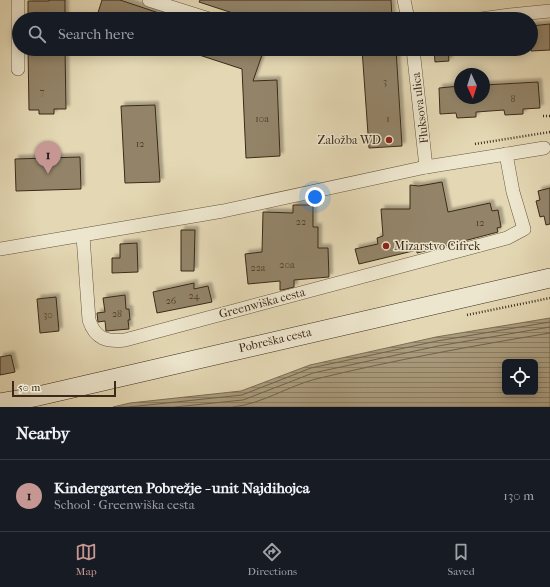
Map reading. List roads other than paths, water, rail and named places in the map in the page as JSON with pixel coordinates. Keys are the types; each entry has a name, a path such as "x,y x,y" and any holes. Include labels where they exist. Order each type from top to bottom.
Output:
{"street":[{"path":"18,0 18,12"},
{"path":"149,0 187,12"},
{"path":"404,0 407,12"},
{"path":"537,12 550,11"},
{"path":"18,56 18,69"},
{"name":"Fluksova ulica","path":"414,56 426,167"},
{"path":"0,249 223,211 426,167 544,148"},
{"name":"Greenwiška cesta","path":"83,236 89,320 92,328 104,339 114,341 133,338 507,238 524,228 513,192 506,154"},
{"name":"Pobreška cesta","path":"0,403 550,278"}],"water":[{"path":"550,318 550,407 113,407 130,403 241,391 310,365 436,337"}],"place":[{"name":"Založba WD","path":"389,140"},
{"name":"Kindergarten Pobrežje - unit Najdihojca","path":"48,174"},
{"name":"Mizarstvo Cifrek","path":"386,246"}]}
